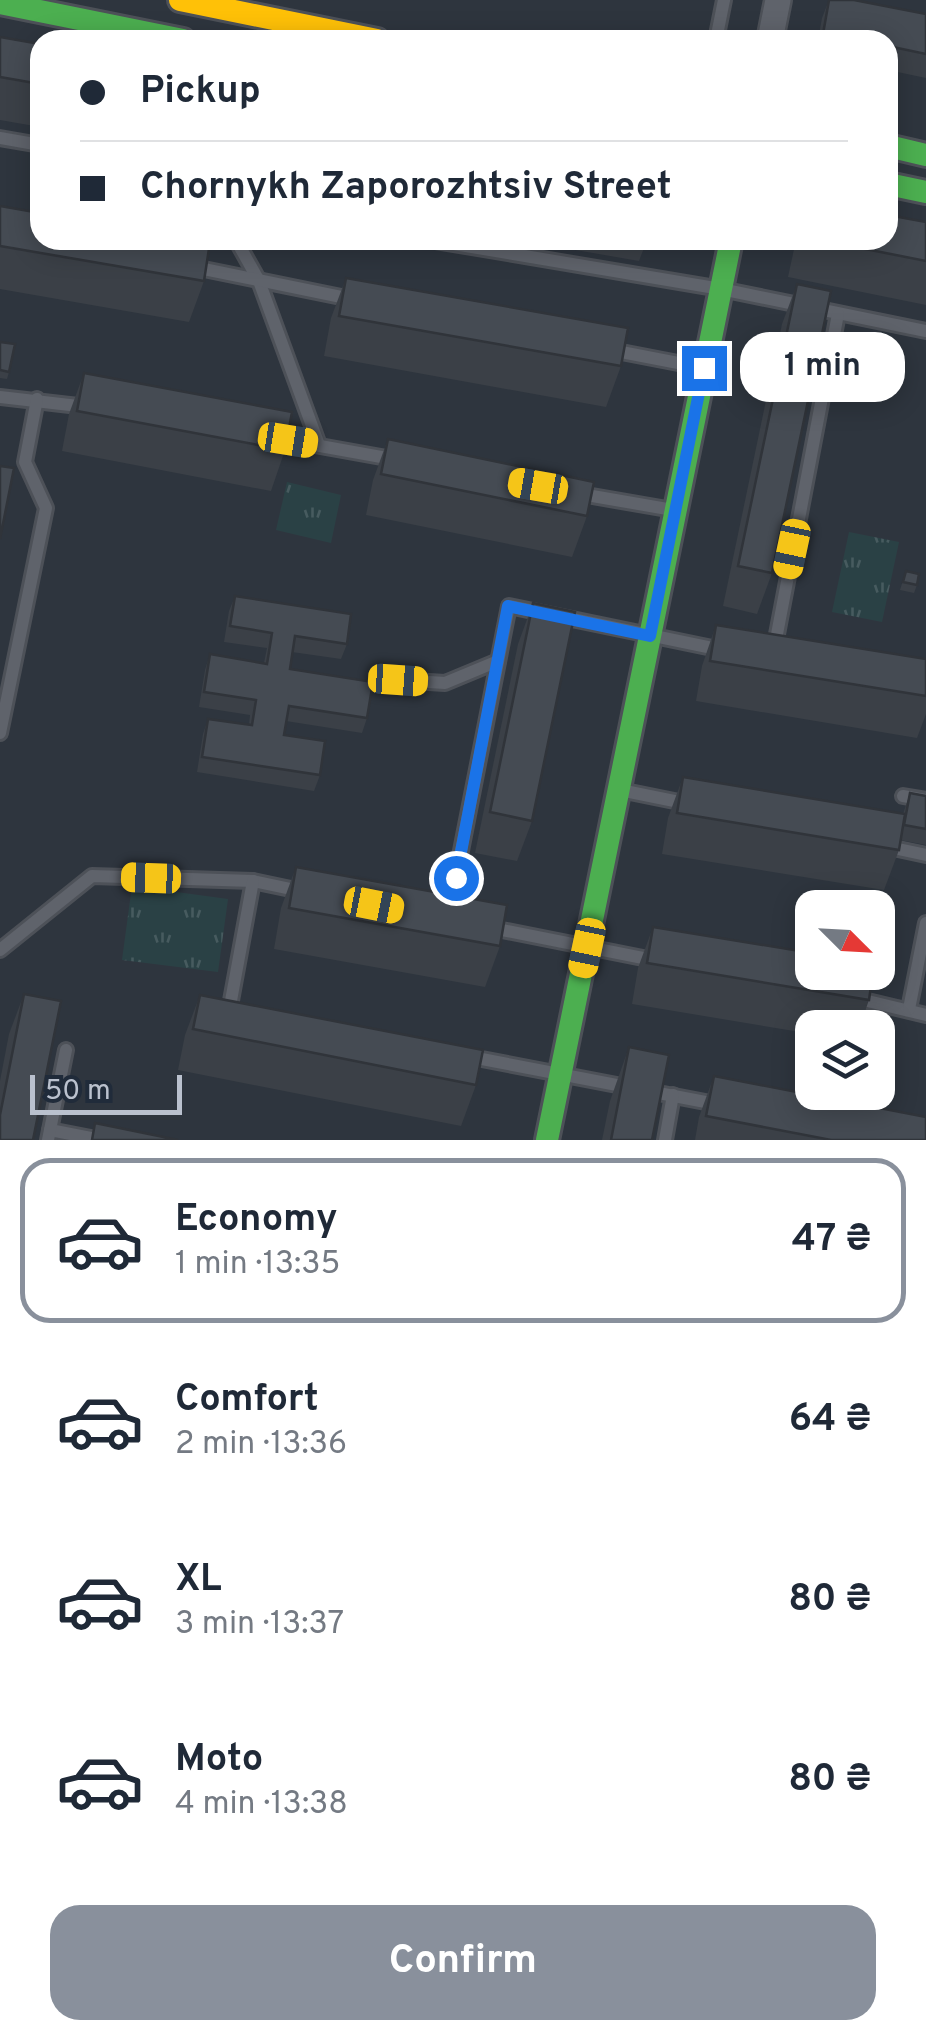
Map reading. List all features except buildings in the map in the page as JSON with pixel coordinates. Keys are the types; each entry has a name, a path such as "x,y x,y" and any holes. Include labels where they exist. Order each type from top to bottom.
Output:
{"street":[{"path":"180,0 328,30"},
{"path":"772,30 778,0"},
{"path":"0,2 135,30"},
{"path":"898,148 926,155"},
{"path":"898,186 926,192"},
{"path":"548,1140 728,250"}],"lane":[{"path":"718,30 724,0"},
{"path":"0,138 30,143"},
{"path":"242,250 259,281 319,445"},
{"path":"489,250 720,289 926,331"},
{"path":"168,262 373,303"},
{"path":"752,657 777,662 838,314"},
{"path":"602,348 704,368"},
{"path":"0,397 37,398 95,408"},
{"path":"0,733 46,508 25,462 37,398"},
{"path":"250,434 406,462"},
{"path":"557,490 676,511"},
{"path":"448,920 508,606 733,652"},
{"path":"398,680 445,683 498,661"},
{"path":"619,790 698,806"},
{"path":"903,796 926,800"},
{"path":"868,843 926,856"},
{"path":"0,950 92,876 252,882 318,894"},
{"path":"228,1017 252,882"},
{"path":"429,916 668,963"},
{"path":"909,1008 926,923"},
{"path":"836,995 909,1008 926,1015"},
{"path":"212,1014 247,1020"},
{"path":"66,1050 49,1135 102,1140"},
{"path":"456,1054 737,1108"},
{"path":"664,1140 674,1095"}],"green space":[{"path":"287,482 341,495 331,543 276,530"},
{"path":"849,532 899,542 882,622 832,612"},
{"path":"132,886 228,899 218,972 122,960"}],"traffic: fast":[{"path":"0,3 134,30"},
{"path":"898,148 926,155"},
{"path":"898,186 926,192"},
{"path":"547,1140 729,250"}],"traffic: slow":[{"path":"180,0 328,30"}],"route":[{"path":"456,878 508,606 650,636 704,368"}]}
